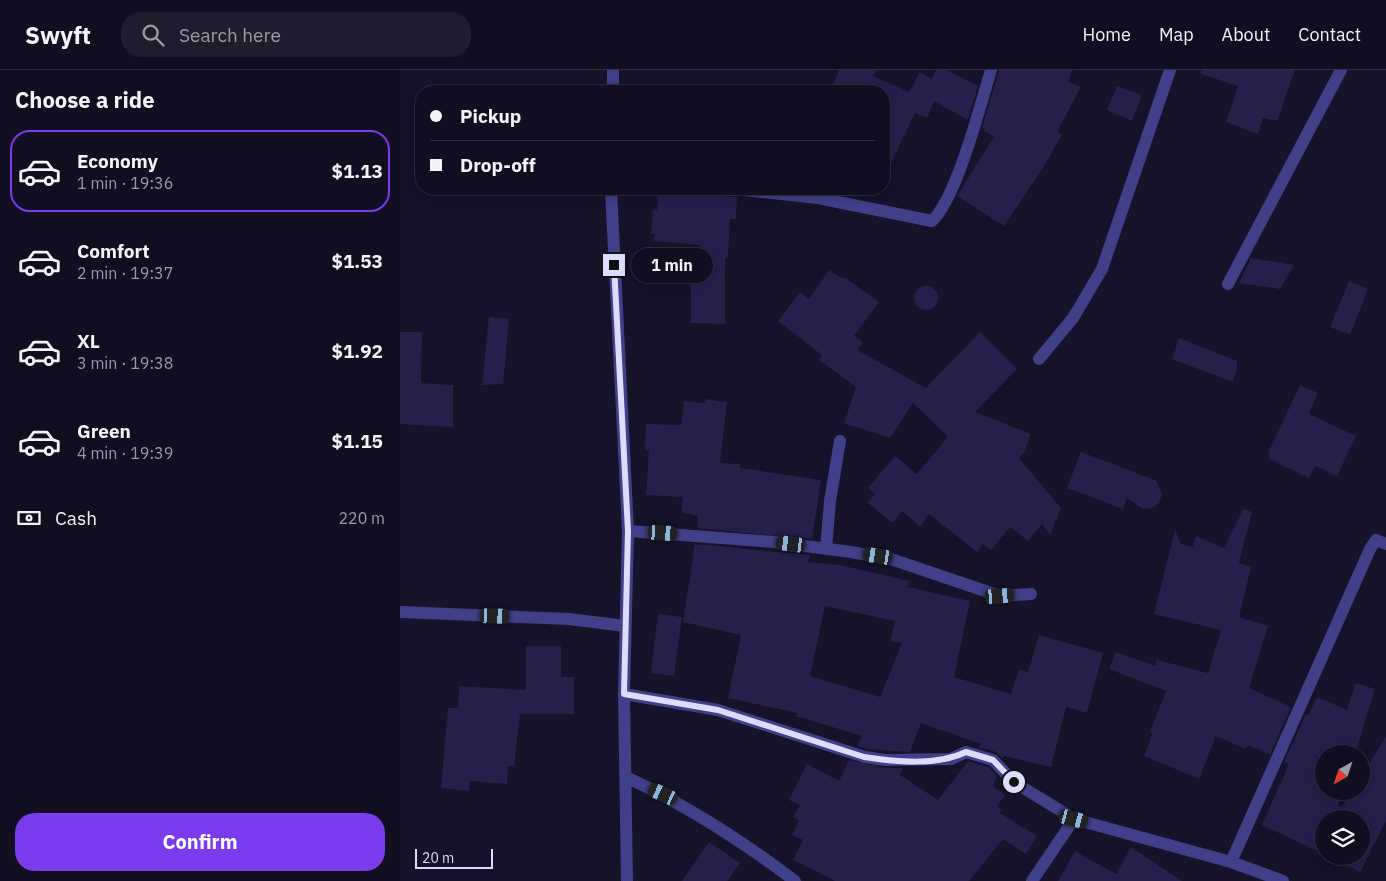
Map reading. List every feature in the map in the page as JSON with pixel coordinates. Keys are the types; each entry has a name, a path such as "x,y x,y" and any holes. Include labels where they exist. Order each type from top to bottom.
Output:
{"street":[{"path":"613,70 613,85"},
{"path":"790,195 818,198 932,221 950,192 960,167 991,70"},
{"path":"1039,359 1073,318 1102,269 1170,70"},
{"path":"1228,284 1341,70"},
{"path":"612,195 628,531 624,694 627,881"},
{"path":"826,549 830,501 840,441"},
{"path":"628,531 765,541 891,559 1000,596 1031,594"},
{"path":"1230,862 1370,549 1376,540 1386,544"},
{"path":"400,612 568,619 626,626"},
{"path":"624,694 718,710 864,757 885,760 951,759 966,752 993,760 1014,782 1074,819 1230,862 1283,881"},
{"path":"626,777 663,794 749,846 795,881"},
{"path":"1032,881 1074,819"}],"building":[{"path":"839,70 876,70 873,76 909,92 920,72 932,79 936,70 947,70 978,86 968,120 934,101 927,118 915,113 890,165 890,85 833,85"},
{"path":"999,70 1073,70 1068,82 1081,87 1057,132 1062,134 1044,166 1004,226 957,196 994,137 982,128"},
{"path":"1201,70 1295,70 1277,121 1263,118 1258,134 1226,122 1238,86 1201,74"},
{"path":"1117,86 1142,95 1132,121 1107,110"},
{"path":"658,195 737,197 736,219 730,219 728,258 725,258 725,324 691,323 691,283 697,283 700,245 654,241 655,234 651,234 653,210 657,210"},
{"path":"1251,258 1294,265 1280,289 1239,283"},
{"path":"829,270 843,279 844,277 879,302 854,336 863,342 857,350 926,388 980,332 1017,369 975,412 1031,434 1024,453 1019,458 1061,508 1050,535 1042,524 1028,541 1010,527 991,550 983,544 977,552 929,514 920,526 902,511 892,523 868,503 875,494 868,488 895,456 917,474 948,437 913,403 890,438 844,423 856,387 819,360 822,355 778,321 800,292 809,299"},
{"path":"1349,281 1368,289 1350,335 1330,327"},
{"path":"926,286 935,289 938,298 935,307 926,310 917,307 914,298 917,289"},
{"path":"489,317 509,319 503,384 482,385"},
{"path":"400,332 422,332 421,383 453,385 453,427 400,424"},
{"path":"1179,338 1237,361 1233,382 1172,359"},
{"path":"1300,385 1318,393 1309,414 1356,436 1337,476 1315,466 1309,478 1269,459 1269,451"},
{"path":"705,399 727,402 720,463 740,464 740,468 821,480 812,539 697,528 698,516 681,512 683,497 646,495 649,450 645,450 646,424 681,425 684,401 705,403"},
{"path":"1081,452 1157,481 1162,495 1159,503 1152,508 1143,509 1127,498 1123,509 1067,488"},
{"path":"1243,509 1252,512 1239,563 1251,567 1239,617 1268,626 1249,688 1291,707 1270,755 1248,745 1246,749 1216,736 1199,779 1144,756 1153,733 1150,732 1166,691 1109,669 1116,652 1155,666 1157,660 1208,673 1221,630 1154,614 1175,530 1181,544 1193,547 1196,536 1224,548"},
{"path":"695,544 810,555 808,562 840,565 909,581 908,587 970,601 954,677 1011,694 1019,670 1028,672 1039,635 1103,653 1087,713 1066,707 1051,767 1004,756 1003,759 996,752 978,747 981,744 921,723 910,752 867,749 857,746 862,736 796,716 798,713 728,698 741,635 683,622","holes":["825,606 895,621 890,641 902,643 880,697 810,676"]},
{"path":"658,614 682,617 674,676 651,673"},
{"path":"526,646 561,646 561,677 574,677 574,714 520,714 514,766 508,766 507,784 470,781 469,791 441,788 448,708 458,708 459,686 526,690"},
{"path":"1356,683 1375,689 1358,745 1315,745 1315,800 1340,800 1338,806 1342,807 1346,800 1370,800 1370,762 1386,737 1386,821 1370,852 1370,810 1315,810 1315,850 1262,825 1289,764 1284,762 1306,714 1308,715 1317,697 1347,710"},
{"path":"849,760 884,768 903,768 900,775 938,800 968,761 989,767 997,776 993,786 1005,795 997,806 1002,810 1000,813 1037,836 1026,854 1003,839 969,881 835,881 793,860 803,840 792,835 799,821 793,817 800,805 789,800 807,764 839,781"},
{"path":"709,842 740,863 727,881 682,881"},
{"path":"1131,847 1182,881 1058,881 1075,851 1116,874"},
{"path":"1346,865 1364,865 1360,872"}],"route":[{"path":"614,265 628,531 624,694 718,710 842,752 864,757 885,760 951,759 966,752 993,760 1014,782"}]}
